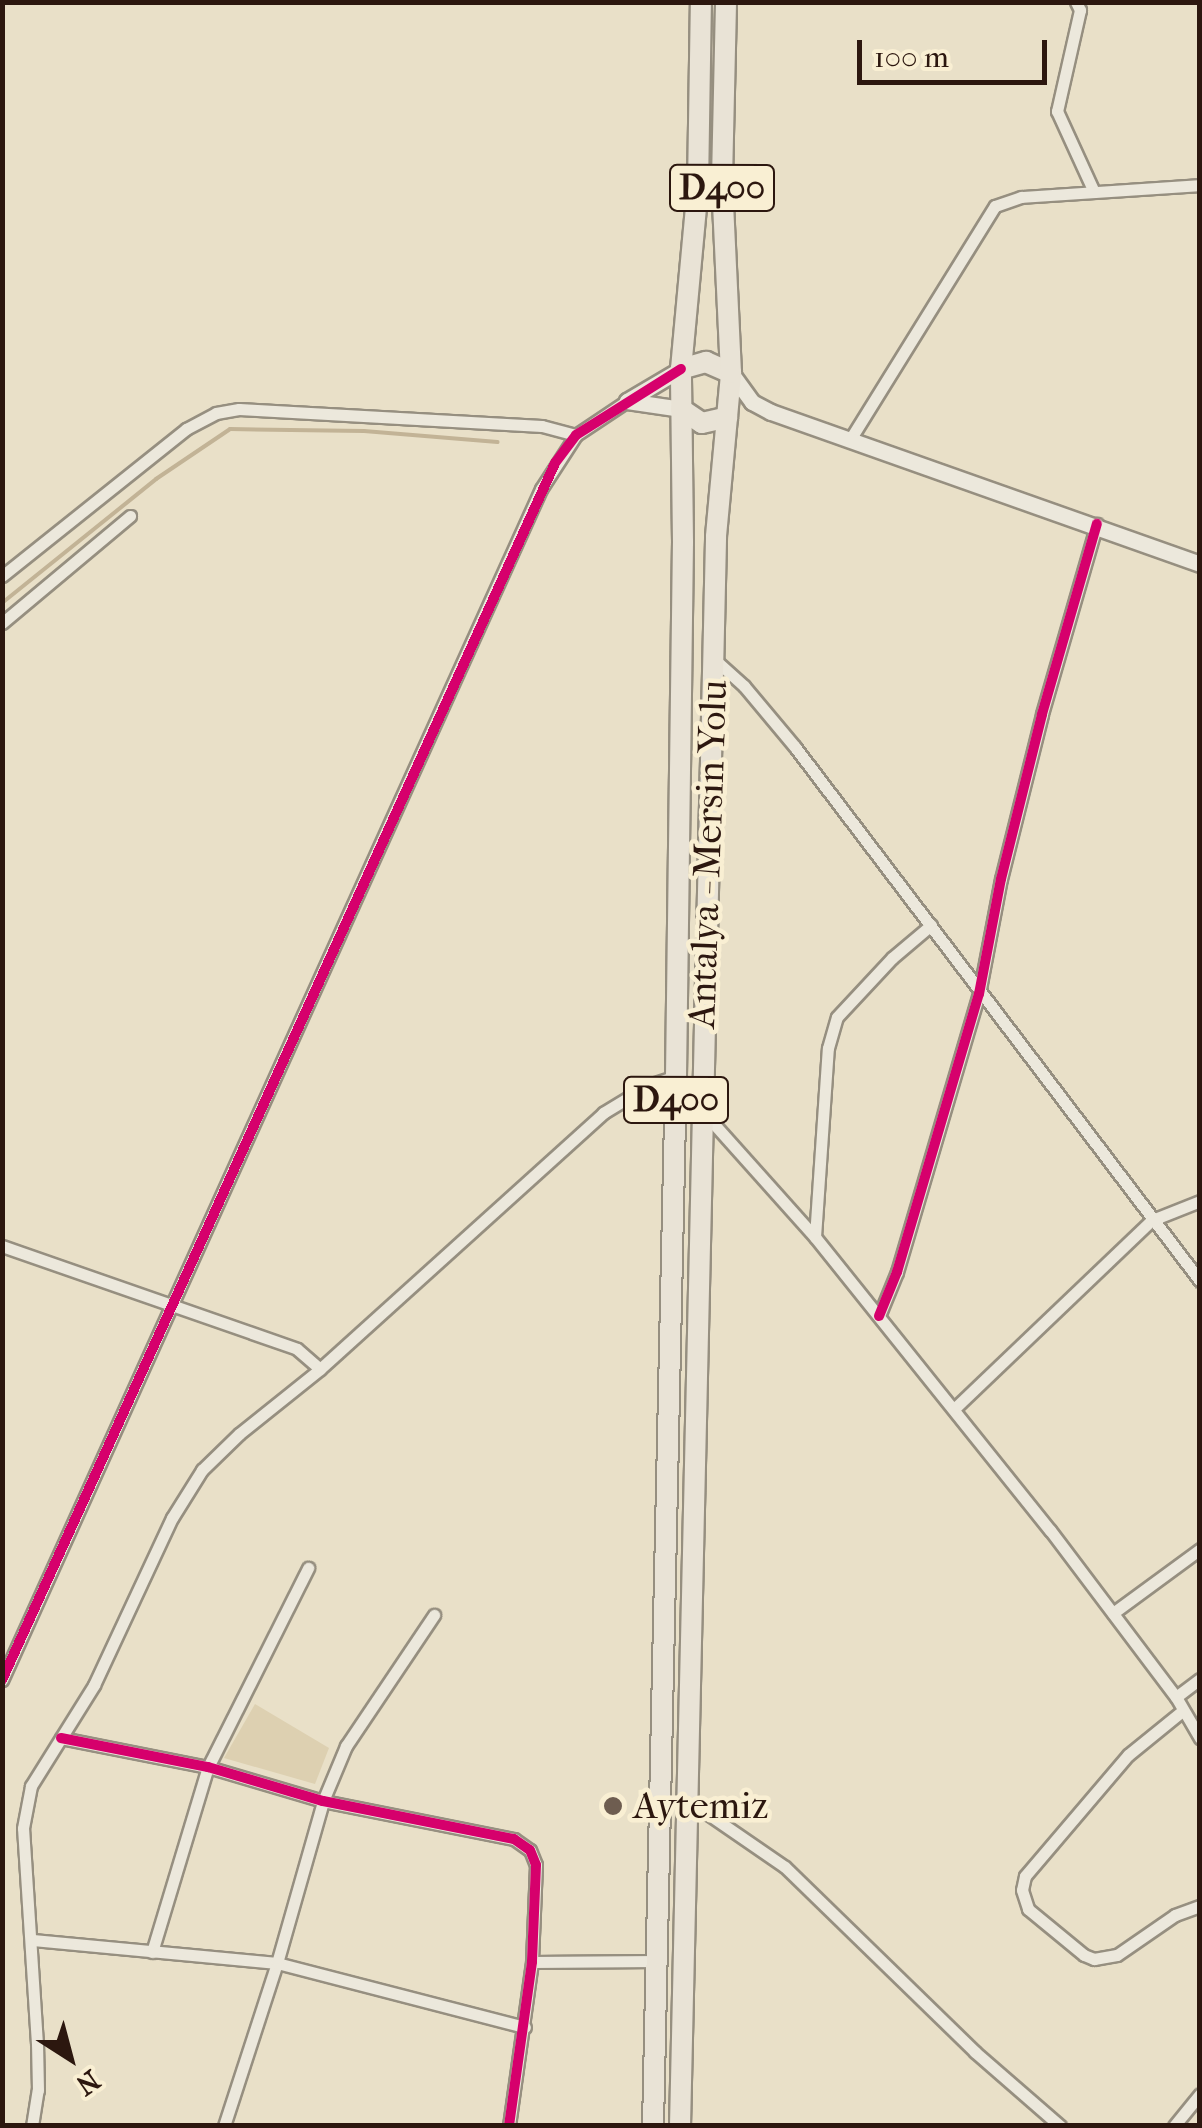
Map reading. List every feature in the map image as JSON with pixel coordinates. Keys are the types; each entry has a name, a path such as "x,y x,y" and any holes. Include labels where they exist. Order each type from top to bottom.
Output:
{"highway":[{"name":"Antalya - Mersin Yolu","path":"653,2126 676,1076 681,368 698,187 701,2"},
{"name":"Antalya - Mersin Yolu","path":"680,2126 716,536 731,373 722,180 726,2"},
{"path":"681,368 706,362 731,373"},
{"path":"681,410 702,422 727,417"}],"street":[{"path":"1076,2 1080,10 1057,110 1063,133 1094,192"},
{"path":"850,438 995,206 1021,197 1200,186"},
{"path":"2,1680 542,489 576,434 681,368"},
{"path":"731,373 752,402 771,412 1097,524 1200,564"},
{"path":"627,401 681,410"},
{"path":"2,576 173,438 216,413 239,409 542,426 576,434"},
{"path":"727,417 771,412"},
{"path":"2,623 130,516"},
{"path":"879,1316 897,1272 979,994 1001,880 1037,732 1097,524"},
{"path":"713,658 744,686 795,747 1200,1280"},
{"path":"815,1237 828,1048 837,1017 892,958 931,925"},
{"path":"32,2126 38,2090 33,1940 23,1828 31,1786 94,1685 172,1518 202,1470 238,1434 320,1369 603,1113 649,1085 676,1076"},
{"path":"702,1111 815,1237 954,1409 1176,1697 1181,1712 1200,1738"},
{"path":"954,1409 1152,1220 1200,1201"},
{"path":"2,1246 297,1349 320,1369"},
{"path":"1113,1613 1200,1549"},
{"path":"152,1952 208,1767 308,1568"},
{"path":"224,2126 277,1963 323,1801 346,1746 434,1615"},
{"path":"1176,1697 1200,1680"},
{"path":"1181,1712 1128,1756 1025,1876 1022,1890 1028,1910 1084,1956 1094,1958 1117,1955 1175,1915 1200,1906"},
{"path":"60,1738 208,1767 323,1801 514,1839 530,1850 536,1865 532,1962 509,2126"},
{"path":"687,1813 708,1814 784,1867 974,2052 1060,2126"},
{"path":"33,1940 277,1963 525,2027"},
{"path":"532,1962 657,1961"},
{"path":"1174,2126 1200,2094"}],"shaded area":[{"path":"255,1704 329,1748 315,1784 224,1758"}],"waterway":[{"path":"2,603 156,479 230,429 364,431 498,442"}],"cycle path":[{"path":"2,1680 555,463 576,435 681,369"},
{"path":"879,1316 897,1272 979,994 1001,879 1042,714 1097,524"},
{"path":"61,1738 208,1767 323,1801 514,1839 530,1850 536,1865 532,1962 509,2126"}],"place":[{"name":"Aytemiz","path":"613,1806"}]}
